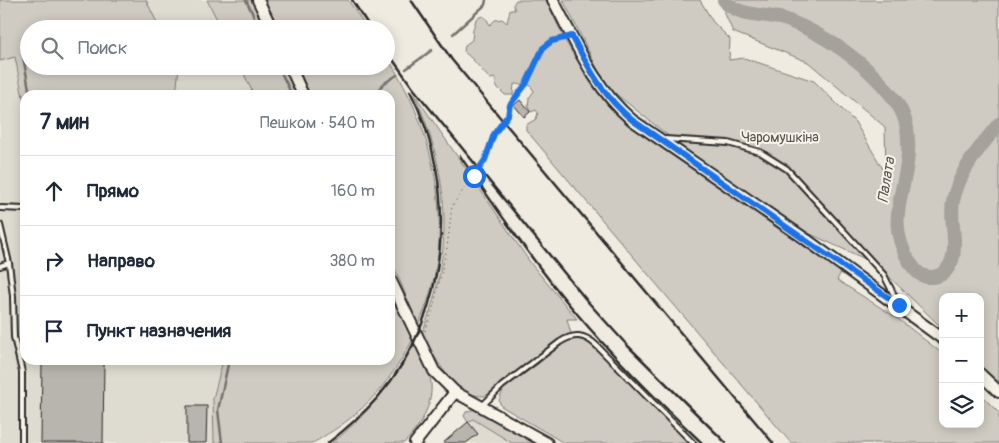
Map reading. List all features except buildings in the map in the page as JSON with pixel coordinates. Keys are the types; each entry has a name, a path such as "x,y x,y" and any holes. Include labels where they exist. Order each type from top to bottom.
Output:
{"street":[{"path":"258,0 268,20"},
{"path":"553,0 596,81 612,104 658,139 899,305 942,338"},
{"path":"294,75 301,90"},
{"path":"395,290 434,371 455,392 547,443"},
{"path":"984,378 999,392"},
{"path":"415,443 455,392"}],"lane":[{"path":"658,139 728,143 760,152 787,169 884,275 899,305"},
{"path":"0,208 20,209"},
{"path":"0,225 9,262 14,296 14,337 20,363"},
{"path":"0,266 9,262"},
{"path":"482,406 502,386 560,342 568,337 579,335 589,339 596,345 693,443"},
{"path":"20,365 22,443"}],"path":[{"path":"420,343 432,309 445,257 452,206 485,160 494,134 508,115 510,105 526,84 543,48 552,41 572,36"}],"shaded area":[{"path":"146,0 207,0 217,20 156,20"},
{"path":"14,56 21,90 20,365 222,365 213,399 214,443 0,443 0,61"},
{"path":"178,75 244,75 252,90 177,90"},
{"path":"473,419 512,443 443,443"}],"green space":[{"path":"0,0 146,0 156,20 20,20 20,75 178,75 177,90 21,90 15,57 0,61"},
{"path":"207,0 252,0 262,20 217,20"},
{"path":"265,0 348,0 362,20 275,20"},
{"path":"516,0 546,0 567,44 591,83 610,108 648,139 841,272 837,280 897,318 939,351 939,428 984,428 984,398 999,413 999,443 791,443 526,130 526,125 536,119 538,113 536,110 531,112 528,107 529,98 534,91 530,85 514,84 513,95 505,95 496,86 495,78 490,79 464,52 465,45 472,40 476,19 482,16 486,18 490,25 495,20 502,19 507,23 510,10 515,10 513,5"},
{"name":"Чаромушкіна","path":"563,0 700,0 713,22 730,39 729,60 744,58 814,81 855,122 886,174 885,127 808,62 733,32 719,0 999,0 999,382 984,369 984,293 939,293 939,325 876,264 806,232 690,153 606,86"},
{"path":"395,71 404,86 418,118 429,152 436,187 439,222 437,258 430,292 418,325 395,269 395,90 308,90 301,75 395,75"},
{"path":"244,75 288,75 296,90 252,90"},
{"path":"413,92 532,265 577,319 567,319 571,334 485,396 474,395 454,383 446,374 422,333 433,302 440,272 444,211 435,151"},
{"path":"395,301 413,339 397,367 368,402 345,423 311,443 214,443 213,399 222,365 395,365"},
{"path":"579,337 588,340 690,443 564,443 501,406 499,400 504,388 538,364 561,344 569,339"},
{"path":"414,345 416,345 429,373 431,392 422,420 411,436 404,443 332,443 368,410 388,386"},
{"path":"474,409 537,443 512,443 473,419 468,422 464,416 466,412"}],"waterway":[{"path":"246,0 256,20"},
{"path":"453,34 485,5 486,0"},
{"name":"Палата","path":"724,0 737,10 787,20 816,33 844,51 869,71 895,100 901,110 908,134 908,157 899,202 898,232 902,248 911,264 917,272 923,275 929,277 938,276 949,266 954,252 952,207 956,190 971,160 999,124"},
{"path":"406,69 432,50"},
{"path":"26,75 29,90"},
{"path":"282,75 290,90"},
{"path":"378,90 383,84 397,75"},
{"path":"222,443 218,410 228,365"}],"railway":[{"path":"352,0 365,20"},
{"path":"411,0 452,60 773,443"},
{"path":"395,63 413,88 588,302 626,344 726,443"},
{"path":"328,443 378,397 402,364 421,327 433,289 440,248 441,208 436,168 426,128 410,91"},
{"path":"460,156 532,257 578,315 638,381 702,443"}],"route":[{"path":"474,176 485,160 494,134 510,112 513,98 526,84 543,48 552,41 572,36 596,81 612,104 658,139 899,305"}]}
